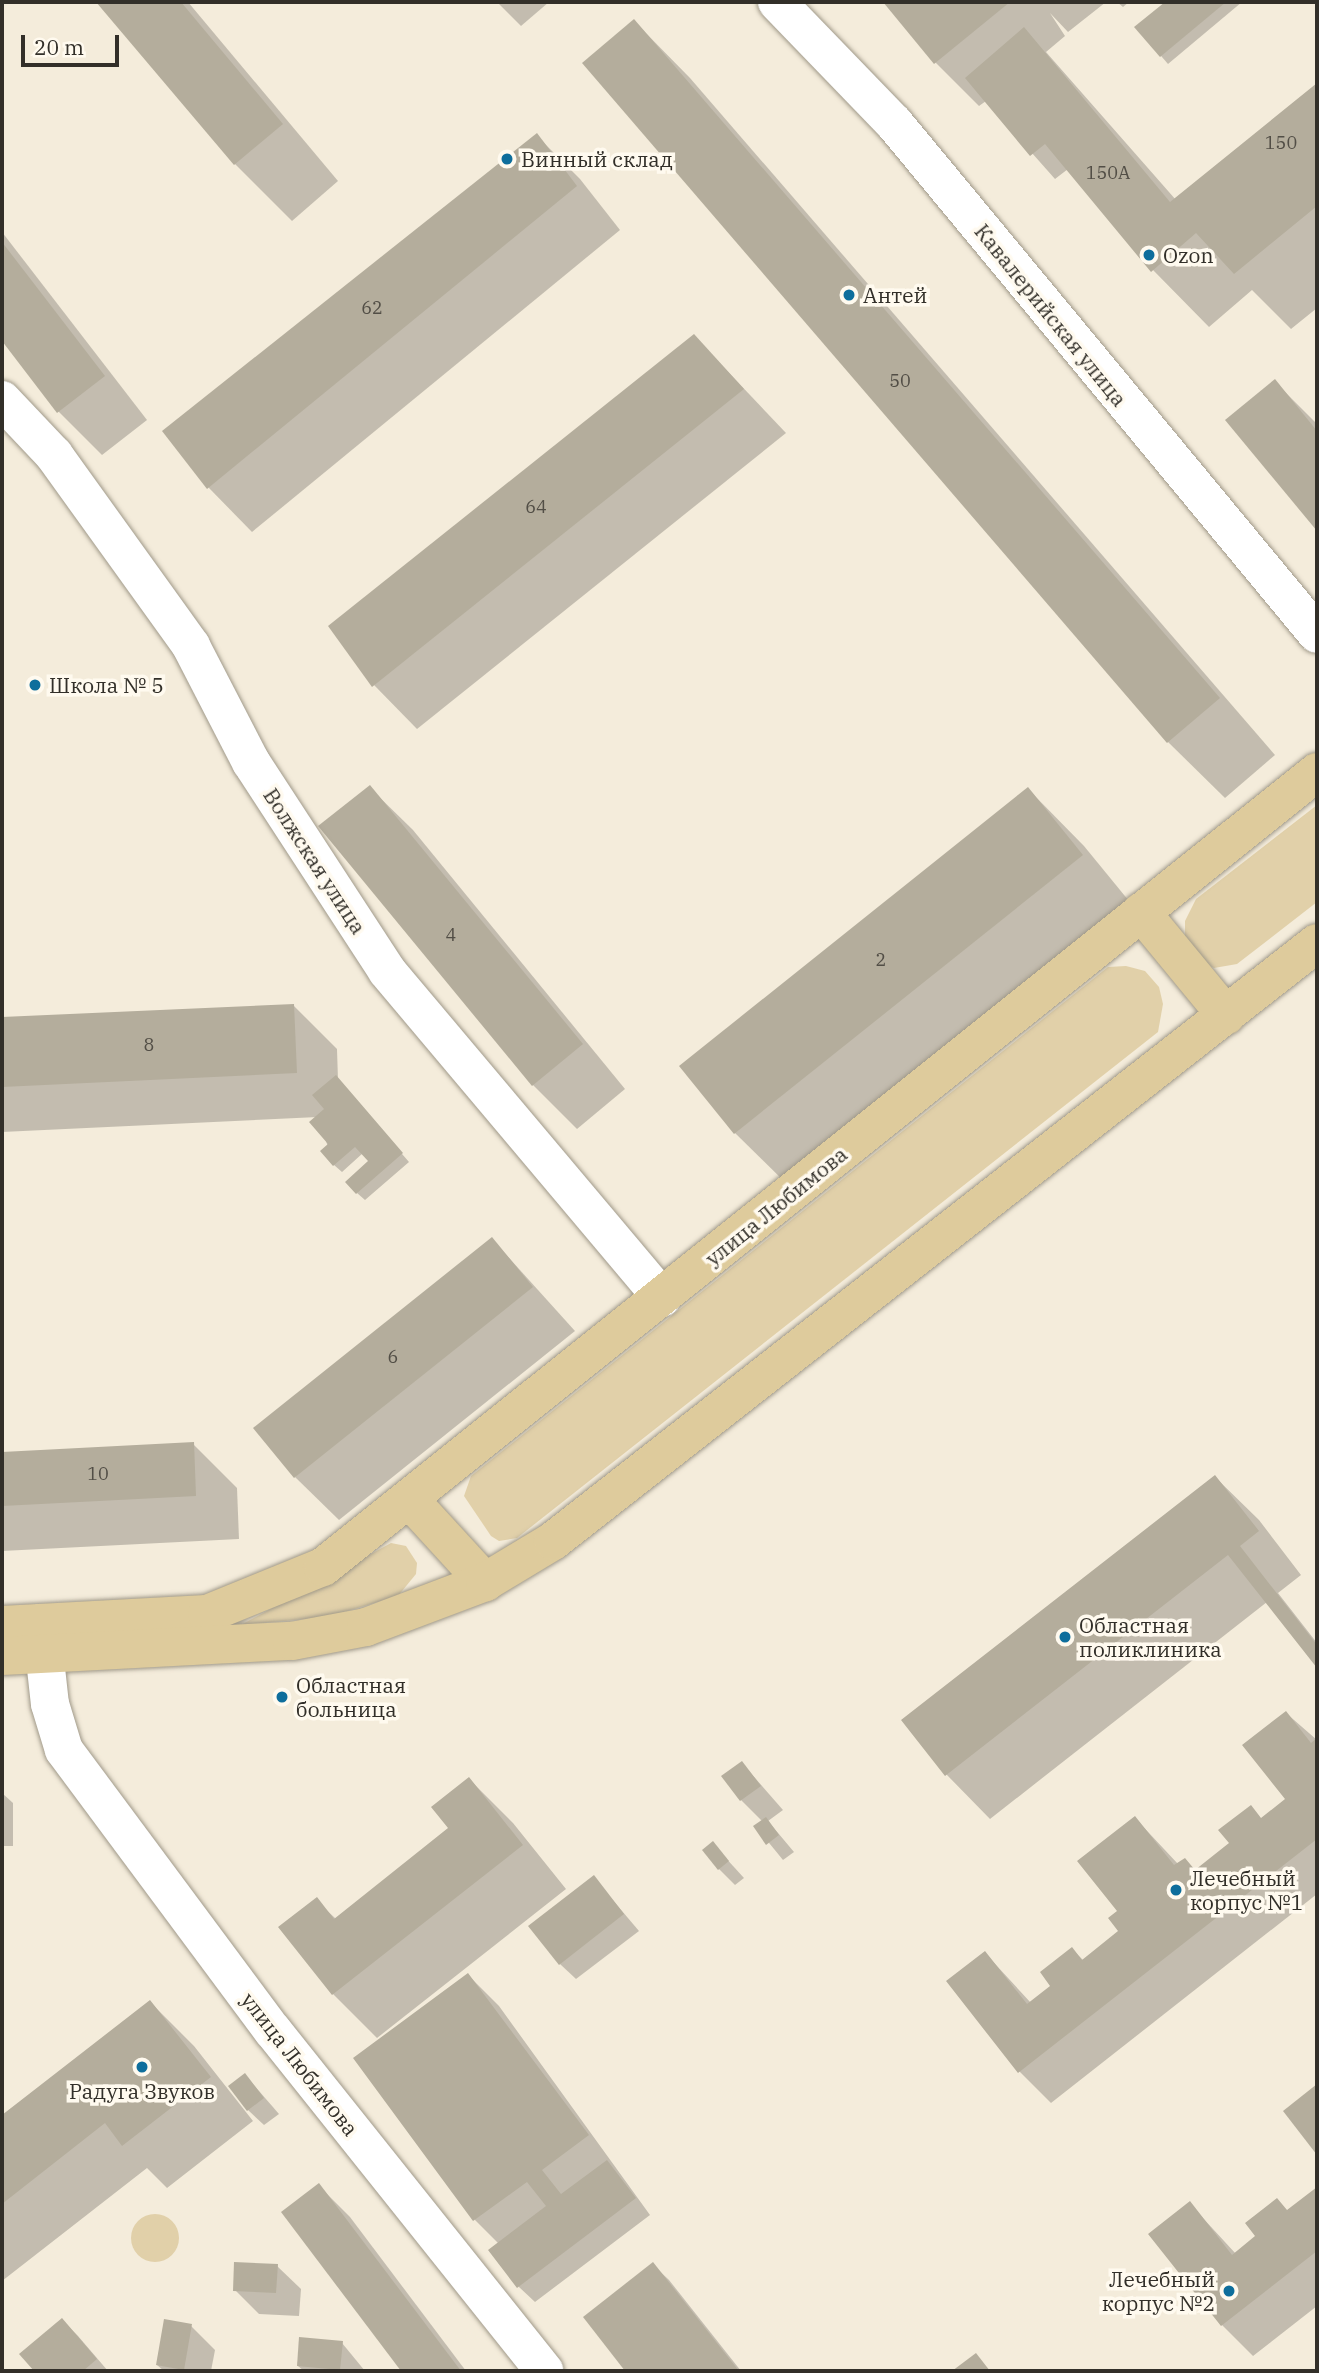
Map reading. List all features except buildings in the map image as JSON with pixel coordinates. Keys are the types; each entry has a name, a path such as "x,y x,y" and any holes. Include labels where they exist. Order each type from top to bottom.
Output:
{"main road":[{"name":"улица Любимова","path":"2,1656 42,1638 207,1614 323,1567 1317,772"},
{"path":"1141,912 1226,1015"},
{"name":"улица Любимова","path":"2,1625 42,1638 292,1641 366,1627 485,1583 553,1541 1317,943"},
{"path":"409,1499 485,1583"}],"street":[{"name":"Кавалерийская улица","path":"777,2 894,123 1317,635"},
{"name":"Волжская улица","path":"2,400 54,454 191,646 251,762 387,971 662,1298"},
{"name":"улица Любимова","path":"42,1638 50,1704 64,1750 273,2031 544,2371"}],"shaded area":[{"path":"1317,805 1317,902 1237,964 1214,968 1196,959 1185,945 1185,921 1196,899"},
{"path":"1126,966 1145,971 1159,987 1163,1004 1158,1032 517,1538 499,1541 491,1536 464,1496 471,1476 1108,967"},
{"path":"391,1543 406,1546 417,1563 416,1574 398,1596 327,1617 241,1625"},
{"path":"155,2214 172,2221 179,2238 172,2255 155,2262 138,2255 131,2238 138,2221"}],"place":[{"name":"Винный склад","path":"507,159"},
{"name":"Ozon","path":"1149,255"},
{"name":"Антей","path":"849,295"},
{"name":"Школа № 5","path":"35,685"},
{"name":"Областная поликлиника","path":"1065,1637"},
{"name":"Областная больница","path":"282,1697"},
{"name":"Лечебный корпус №1","path":"1176,1890"},
{"name":"Радуга Звуков","path":"142,2067"},
{"name":"Лечебный корпус №2","path":"1229,2291"}]}
